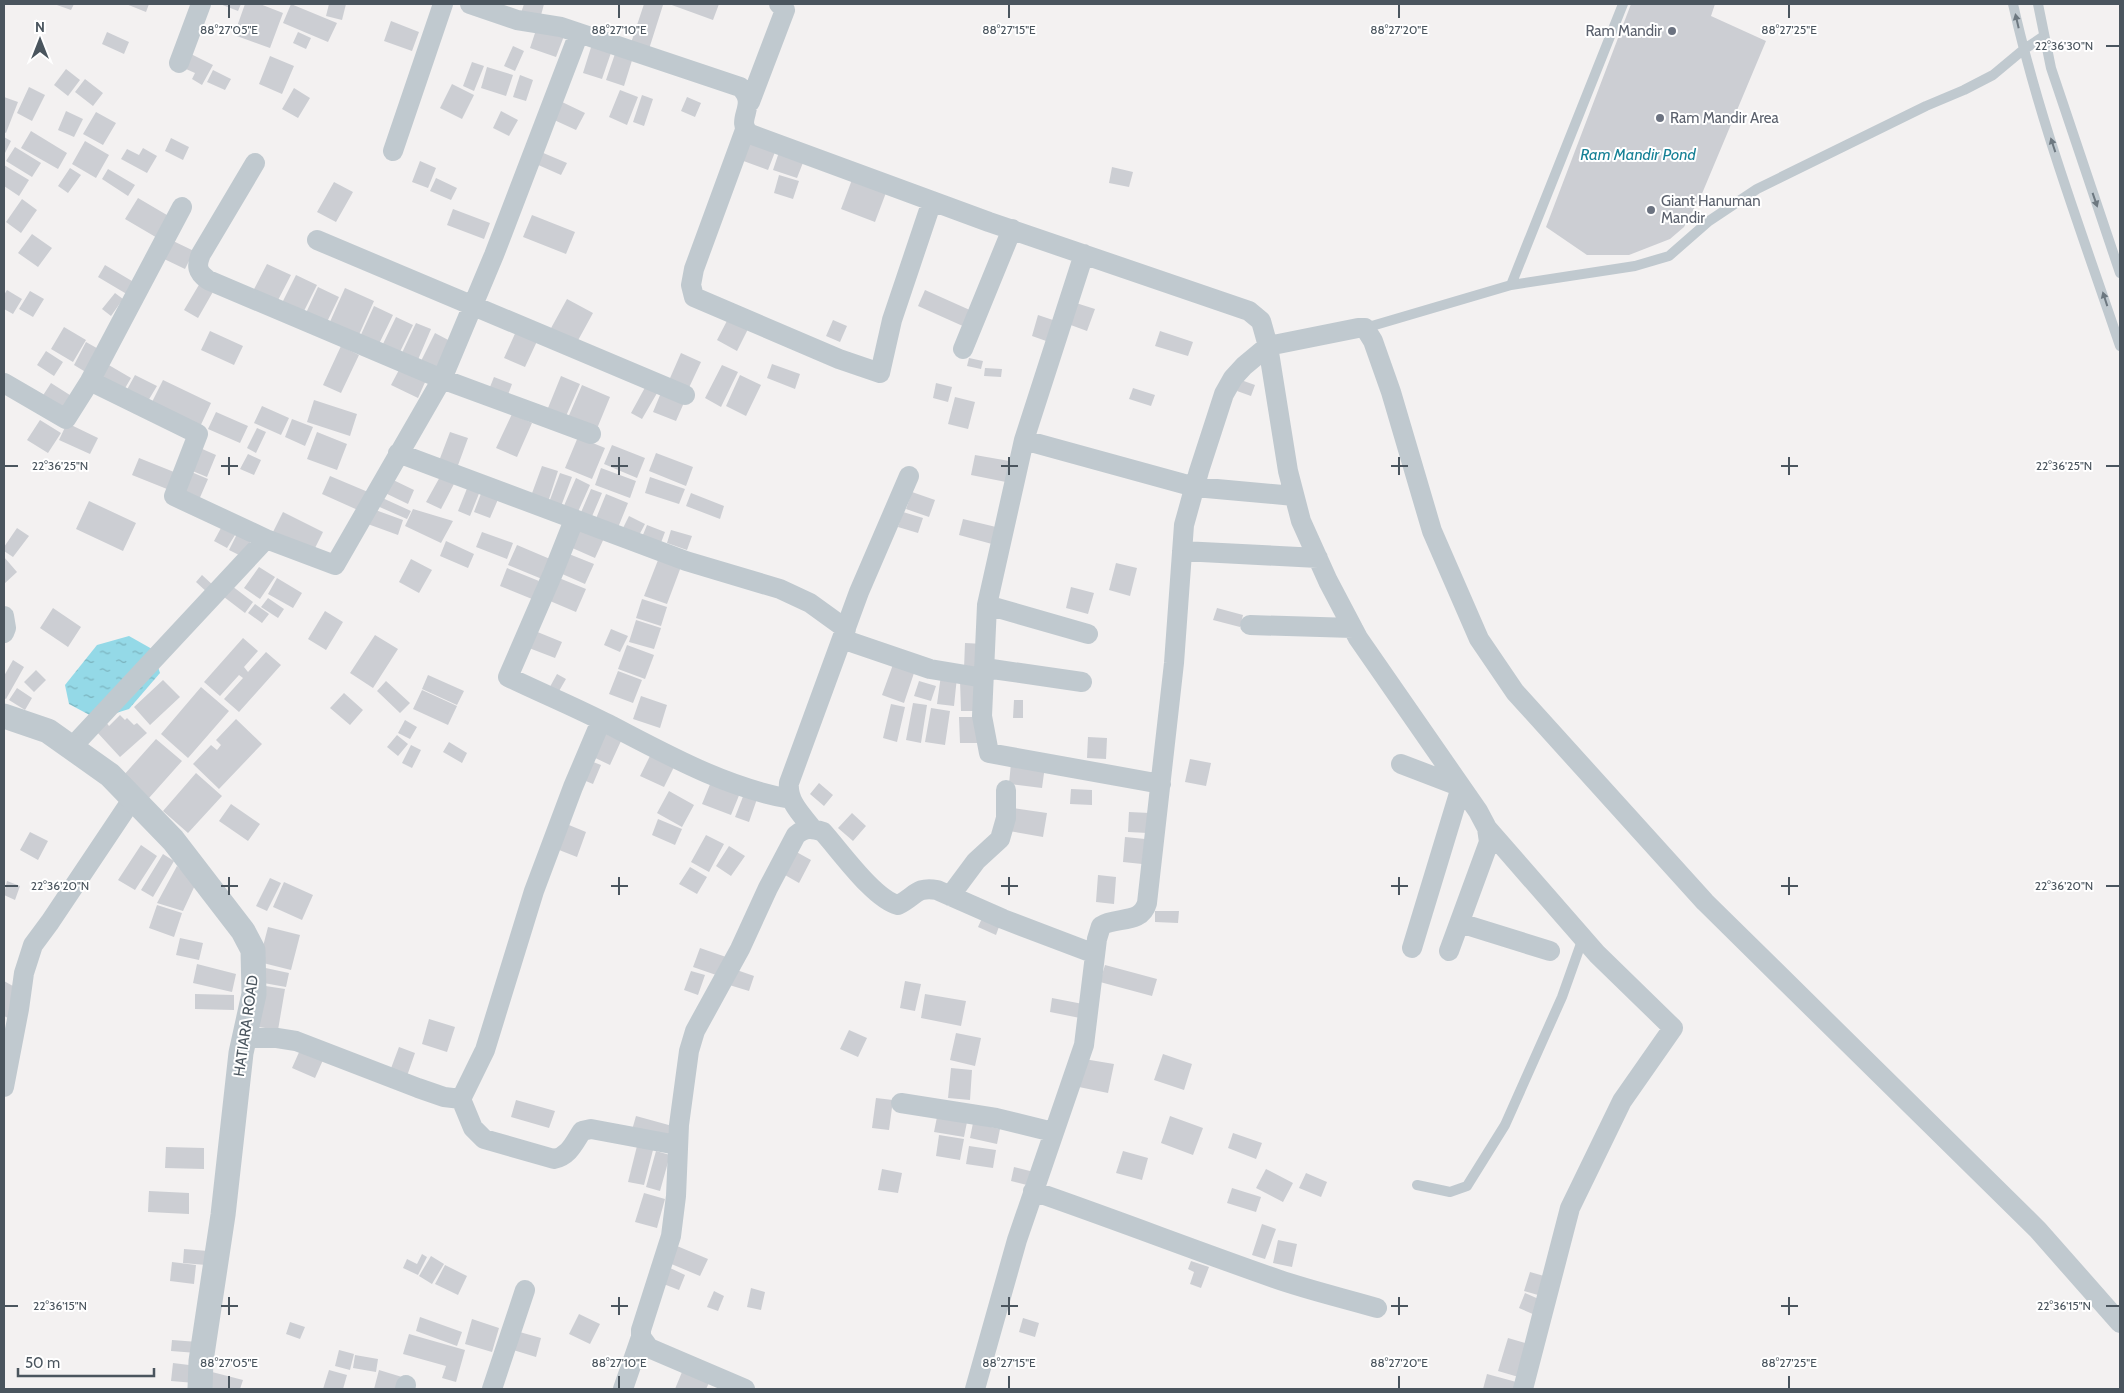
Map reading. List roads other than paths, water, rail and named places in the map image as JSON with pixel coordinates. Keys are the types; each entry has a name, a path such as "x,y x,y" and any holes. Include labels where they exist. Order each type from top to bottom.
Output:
{"street":[{"path":"179,63 201,4"},
{"path":"393,151 443,4"},
{"path":"470,4 517,20 561,27 740,87 747,93 750,102"},
{"path":"779,4 785,10 750,102 744,122 745,130 694,269 691,285 694,297 839,359 880,373 892,320 932,201"},
{"path":"90,381 198,434 174,496 266,539 335,565 442,379 498,247 580,33"},
{"path":"745,130 750,134 932,201 1250,311 1261,321 1272,346 1279,423 1301,521 1353,628 1462,787 1487,828 1583,938 1673,1028 1622,1101 1570,1208 1523,1389"},
{"path":"255,163 201,254 197,264 200,274 208,280 442,379 591,434"},
{"path":"4,383 66,419 90,381 182,207"},
{"path":"963,349 1012,229"},
{"path":"317,240 473,304 685,395"},
{"path":"1084,254 1024,440 988,605 982,716 989,754 1161,784"},
{"path":"975,1389 1017,1240 1084,1045 1095,954 1101,926 1108,921 1140,916 1145,911 1174,663 1184,525 1224,394 1233,378 1244,366 1272,346 1356,330 1373,341 1380,366 1391,392 1432,531 1479,640 1515,692 1706,902 2038,1230 2120,1323"},
{"path":"1024,440 1195,487 1294,496"},
{"path":"398,453 574,520 686,560 780,589 810,603 844,634 930,669 1082,682"},
{"path":"812,828 791,800 788,791 789,783 844,634 909,476"},
{"path":"574,520 508,677 682,762 745,788 768,796 791,800"},
{"path":"72,747 266,539"},
{"path":"1182,551 1318,558"},
{"path":"988,605 1088,634"},
{"path":"4,616 6,628 4,633"},
{"path":"1250,625 1353,628"},
{"name":"HATIARA ROAD","path":"4,716 48,731 110,775 173,840 243,931 253,950 254,994 244,1038 224,1215 201,1361 200,1389"},
{"path":"601,721 573,787 534,891 485,1050 461,1099 472,1128 484,1139 554,1159 562,1158 568,1153 582,1131 591,1129 678,1144"},
{"path":"1401,764 1462,787"},
{"path":"1412,948 1462,787"},
{"path":"950,896 976,860 1000,839 1006,818 1006,790"},
{"path":"4,1086 24,973 33,945 133,798"},
{"path":"623,1389 641,1338 641,1330 671,1236 676,1196 678,1144 685,1070 696,1031 740,949 768,888 796,835 802,830 812,828 823,832 878,894 889,903 898,905 917,891 926,888 937,890 1003,919 1095,954"},
{"path":"1449,951 1489,842 1487,828"},
{"path":"1460,924 1550,951"},
{"path":"244,1038 277,1038 296,1041 418,1088 444,1097 461,1099"},
{"path":"901,1103 996,1118 1053,1132"},
{"path":"1033,1191 1135,1226 1175,1243 1276,1279 1377,1308"},
{"path":"492,1389 525,1290"},
{"path":"641,1338 649,1348 745,1389"}],"lane":[{"path":"1511,285 1623,4"},
{"path":"2013,4 2023,50 2120,346"},
{"path":"2038,4 2051,68 2120,273"},
{"path":"1356,330 1511,285 1635,266 1669,256 1709,221 1757,190 1926,106 1964,90 1993,74 2044,36"},
{"path":"1417,1185 1450,1192 1467,1186 1505,1126 1562,997 1583,938"}],"water":[{"path":"129,636 152,649 160,673 129,709 97,719 69,704 65,685 97,645"}],"place":[{"name":"Ram Mandir","path":"1672,31"},
{"name":"Ram Mandir Area","path":"1660,118"},
{"name":"Giant Hanuman Mandir","path":"1651,210"}],"water label":[{"name":"Ram Mandir Pond","path":"1638,154"}]}
